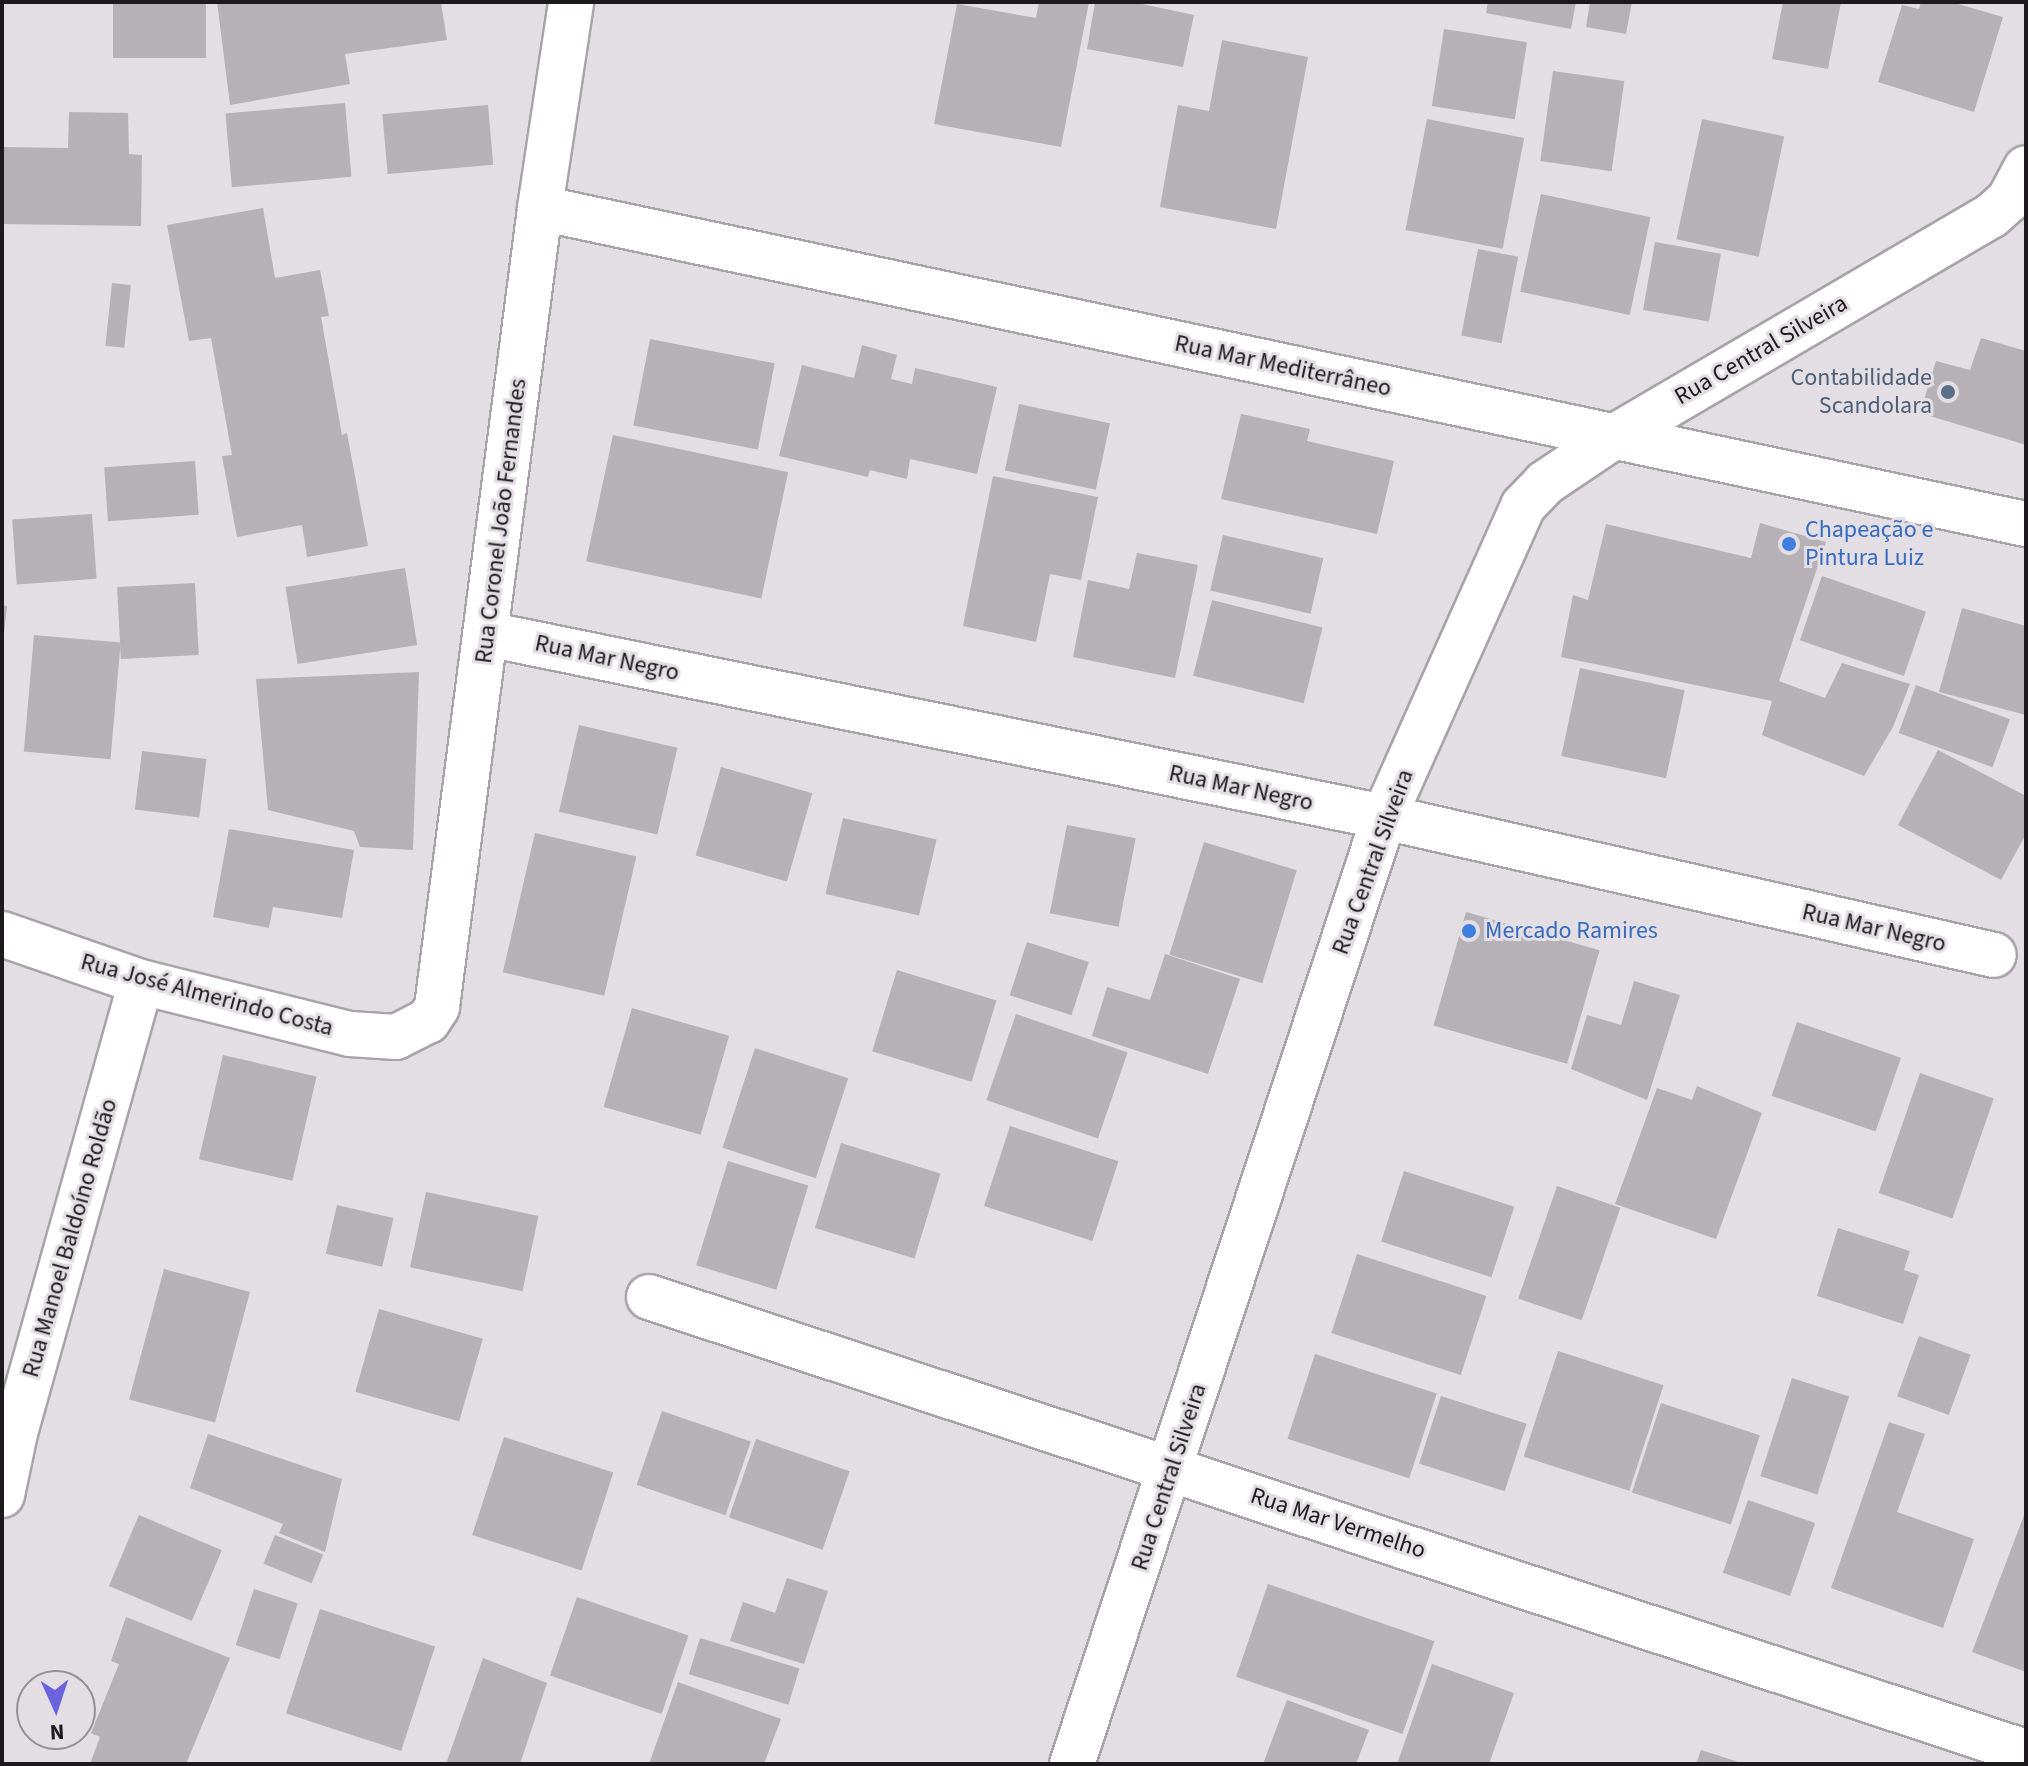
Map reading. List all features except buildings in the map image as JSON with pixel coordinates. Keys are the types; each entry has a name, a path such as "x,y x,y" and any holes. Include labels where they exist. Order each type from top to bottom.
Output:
{"street":[{"name":"Rua Coronel João Fernandes","path":"414,1031 428,1021 437,1007 440,993 540,208 571,2"},
{"name":"Rua Central Silveira","path":"1072,1764 1384,817 1523,506 1545,483 1612,438 1991,216 2009,200 2026,168"},
{"name":"Rua Mar Mediterrâneo","path":"540,208 2026,524"},
{"name":"Rua Mar Negro","path":"487,634 1384,817 1994,955"},
{"name":"Rua José Almerindo Costa","path":"2,934 141,982 350,1034 396,1037 414,1031"},
{"name":"Rua Manoel Baldoíno Roldão","path":"2,1495 15,1433 141,982"},
{"name":"Rua Mar Vermelho","path":"649,1297 2026,1752"}],"place":[{"name":"Contabilidade Scandolara","path":"1948,392"},
{"name":"Chapeação e Pintura Luiz","path":"1789,544"},
{"name":"Mercado Ramires","path":"1469,931"}]}
